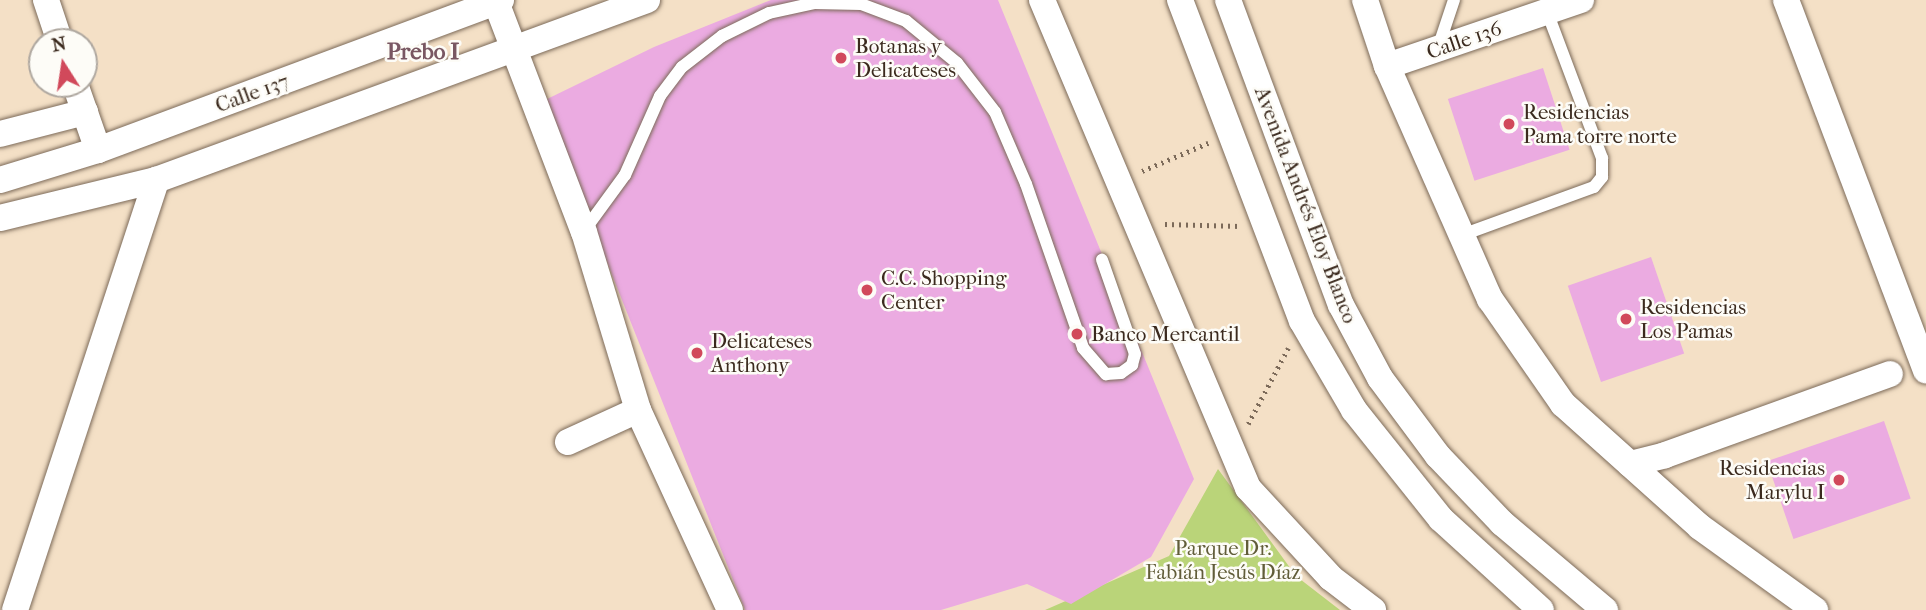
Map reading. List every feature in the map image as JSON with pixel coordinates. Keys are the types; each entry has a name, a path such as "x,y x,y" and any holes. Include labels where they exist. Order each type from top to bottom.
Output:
{"street":[{"path":"46,0 55,28"},
{"path":"0,218 156,180 516,52 647,0"},
{"path":"1042,0 1248,488 1331,578 1373,610"},
{"name":"Avenida Andrés Eloy Blanco","path":"1180,0 1302,321 1354,410 1441,519 1541,610"},
{"name":"Avenida Andrés Eloy Blanco","path":"1228,0 1341,305 1380,378 1438,456 1502,523 1605,610"},
{"path":"1365,0 1387,66 1490,299 1563,404 1700,527 1815,610"},
{"name":"Calle 136","path":"1387,66 1581,0"},
{"path":"1786,0 1926,370"},
{"path":"499,1 583,232 638,410 730,610"},
{"name":"Calle 137","path":"0,180 98,150 499,1"},
{"path":"80,98 98,150"},
{"path":"0,134 85,113"},
{"path":"15,610 156,180"},
{"path":"1630,464 1890,374"},
{"path":"568,442 638,410"}],"lane":[{"path":"1438,49 1454,0"},
{"path":"583,232 625,175 660,96 682,67 722,36 769,13 814,3 861,4 906,21 957,63 995,113 1026,184 1083,348 1106,374 1121,373 1132,365 1135,354 1102,260"},
{"path":"1462,235 1594,187 1602,177 1602,158 1547,12"}],"path":[{"path":"1118,181 1230,134"},
{"path":"1136,223 1266,226"},
{"path":"1233,452 1302,321"}],"green space":[{"name":"Parque Dr. Fabián Jesús Díaz","path":"1218,469 1296,576 1340,610 1045,610 1169,556"}],"building":[{"name":"C.C. Shopping Center","path":"771,0 998,0 1194,479 1151,557 1071,604 1027,584 941,610 745,610 543,101 654,47"},
{"name":"Residencias Pama torre norte","path":"1543,68 1570,150 1474,181 1448,99"},
{"name":"Residencias Los Pamas","path":"1651,257 1684,353 1601,382 1568,286"},
{"name":"Residencias Marylu I","path":"1884,421 1911,499 1793,539 1767,461"}],"place":[{"name":"Botanas y Delicateses","path":"841,58"},
{"name":"Residencias Pama torre norte","path":"1509,124"},
{"name":"C.C. Shopping Center","path":"867,290"},
{"name":"Residencias Los Pamas","path":"1626,319"},
{"name":"Banco Mercantil","path":"1077,334"},
{"name":"Delicateses Anthony","path":"697,353"},
{"name":"Residencias Marylu I","path":"1839,480"}],"district":[{"name":"Prebo I","path":"423,52"}]}
